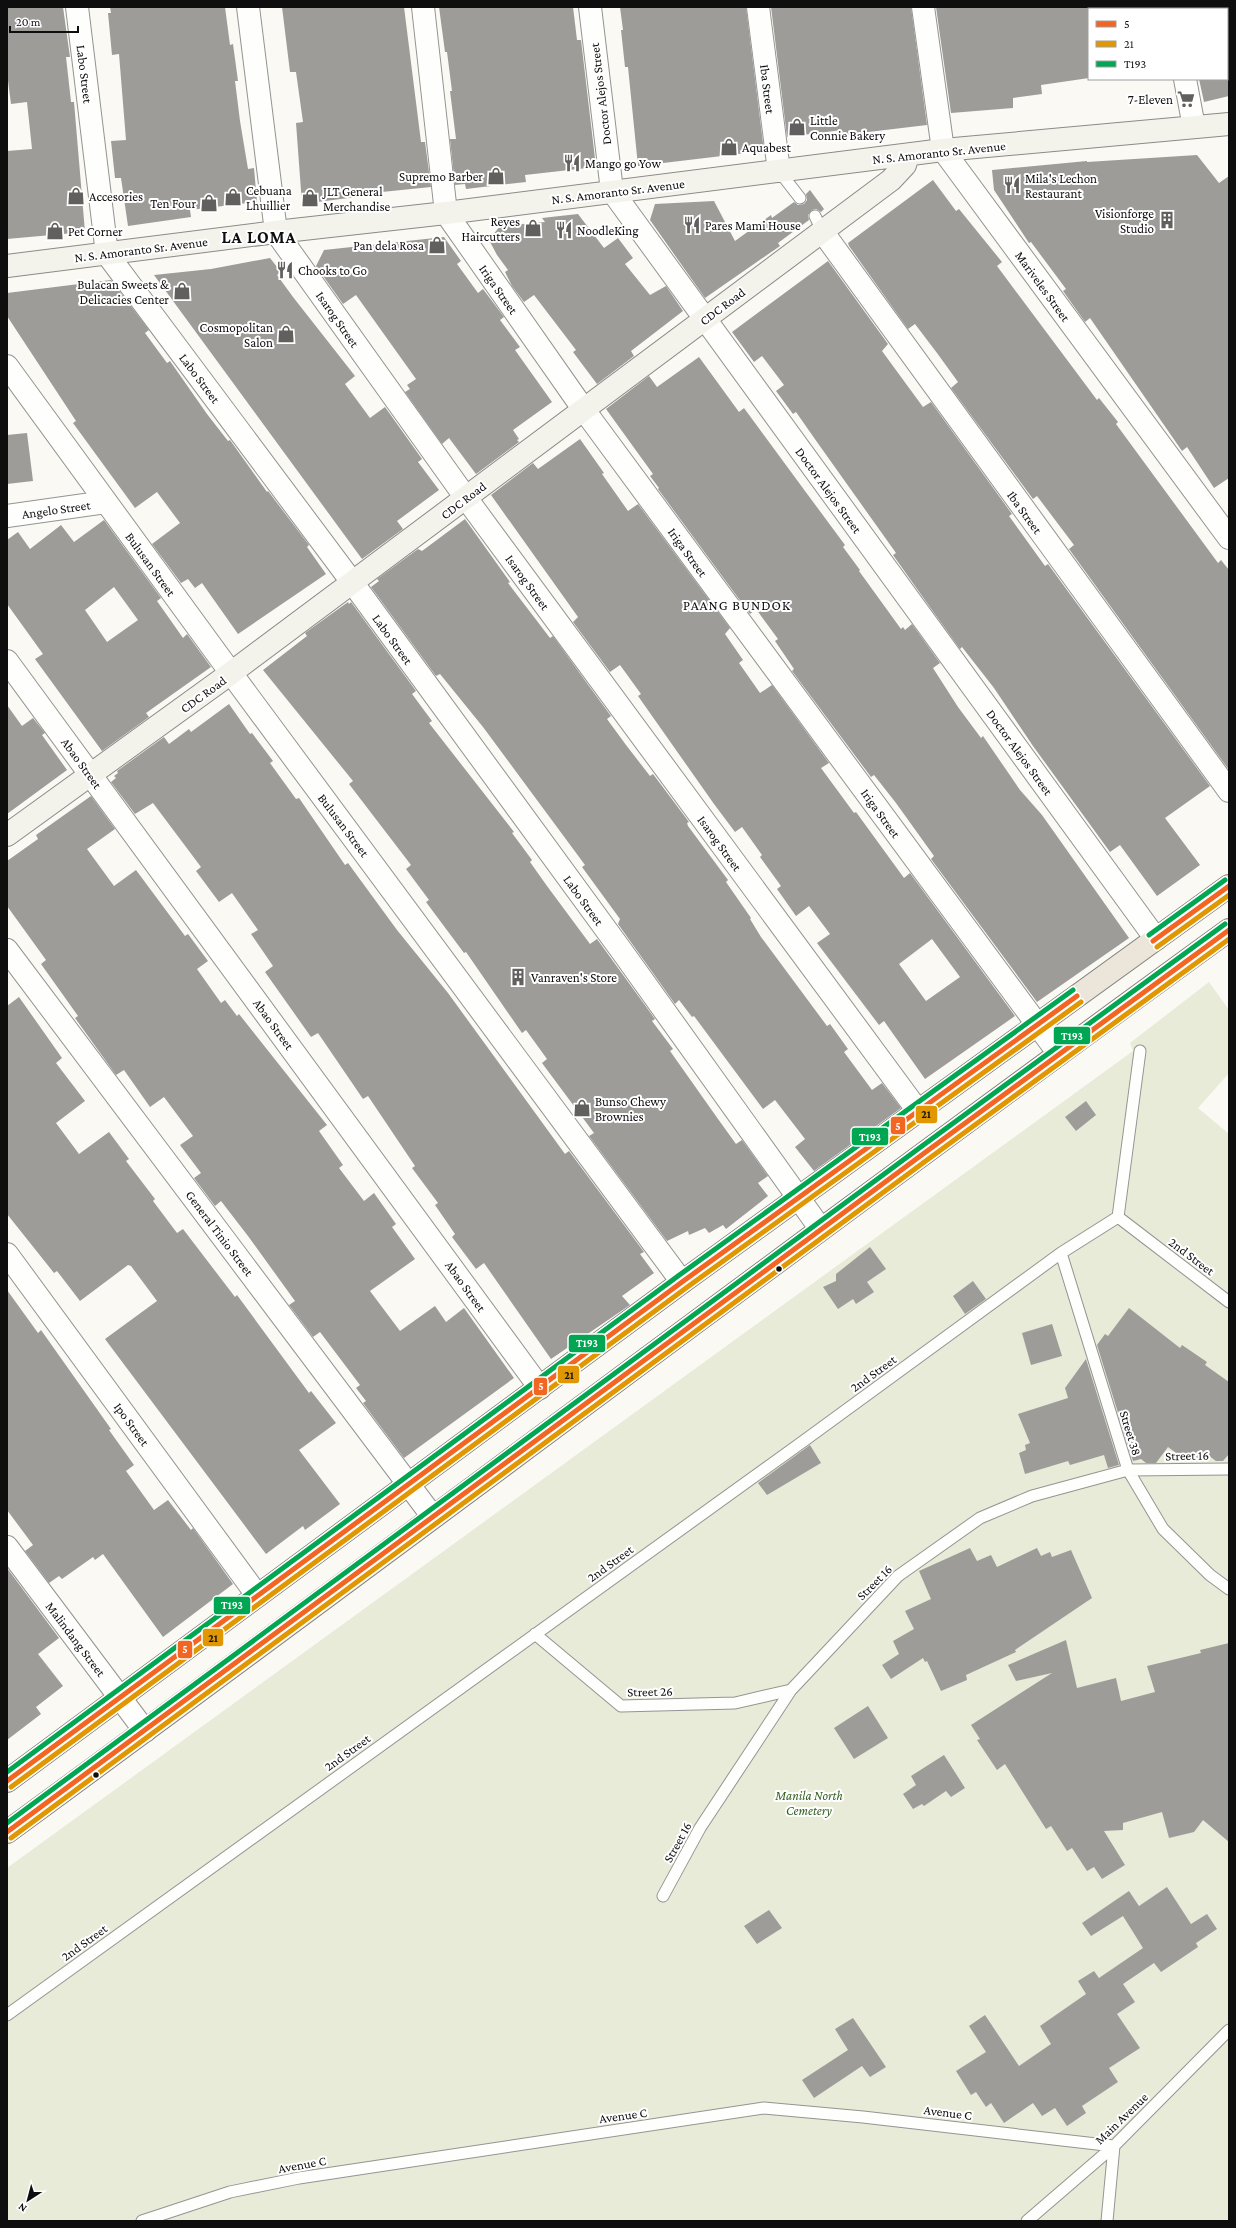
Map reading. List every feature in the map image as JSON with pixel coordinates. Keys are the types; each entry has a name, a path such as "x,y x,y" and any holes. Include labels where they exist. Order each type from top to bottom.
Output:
{"main road":[{"path":"7,1781 408,1483 540,1388 682,1282 1229,886"},
{"path":"7,1832 145,1731 820,1228 1059,1054 1228,934"}],"street":[{"name":"Labo Street","path":"77,7 107,254 352,582 621,950 820,1228"},
{"name":"Isarog Street","path":"248,7 276,232 466,498 918,1111"},
{"name":"Iriga Street","path":"423,7 446,214 584,410 1059,1054"},
{"name":"Doctor Alejos Street","path":"590,7 612,191 1156,939"},
{"name":"Iba Street","path":"758,7 779,171"},
{"name":"Mariveles Street","path":"923,7 943,150 1229,538"},
{"path":"1185,80 1194,127"},
{"name":"N. S. Amoranto Sr. Avenue","path":"7,266 276,232 446,214 612,191 943,150 1229,124"},
{"name":"CDC Road","path":"7,836 231,673 584,410 704,318 818,224 891,180 905,164 908,155"},
{"name":"Iba Street","path":"818,224 1229,791"},
{"name":"Bulusan Street","path":"7,366 231,673 682,1282"},
{"name":"Angelo Street","path":"7,516 106,502"},
{"name":"Abao Street","path":"7,661 540,1388"},
{"name":"General Tinio Street","path":"7,950 433,1517"},
{"name":"Ipo Street","path":"7,1254 257,1595"},
{"name":"Malindang Street","path":"7,1547 145,1731"}],"lane":[{"path":"779,171 800,198"},
{"path":"1118,1218 1140,1051"},
{"name":"2nd Street","path":"7,2015 1061,1253 1118,1218 1229,1302"},
{"name":"Street 38","path":"1061,1253 1128,1470 1163,1529 1210,1575 1229,1589"},
{"name":"Street 16","path":"663,1896 700,1828 791,1690 898,1576 980,1518 1032,1496 1128,1470 1229,1469"},
{"name":"Street 26","path":"535,1634 621,1706 735,1703 791,1690"},
{"name":"Main Avenue","path":"1027,2221 1114,2146 1229,2030"},
{"name":"Avenue C","path":"142,2221 230,2192 299,2178 764,2108 863,2116 1114,2146"},
{"path":"1107,2221 1114,2146"}],"green space":[{"name":"Manila North Cemetery","path":"1209,982 1229,1010 1229,1073 1198,1108 1229,1134 1229,2221 7,2221 7,1868 1133,1051 1130,1043"}],"building":[{"path":"7,7 63,7 70,57 66,57 71,102 74,102 85,232 7,239 7,151 32,149 27,102 11,104 7,73"},
{"path":"110,7 225,7 230,45 233,44 238,81 235,81 240,121 248,169 254,168 257,202 190,210 191,217 128,226 121,178 115,178 111,141 126,140 119,54 112,55 108,13 111,13"},
{"path":"282,7 404,7 421,142 425,142 431,187 372,193 372,195 302,204 296,123 303,122 296,72 290,72"},
{"path":"439,7 573,7 577,40 581,40 596,167 525,175 526,182 466,189 465,184 455,185 450,139 456,139 450,91 452,91"},
{"path":"620,7 746,7 764,151 638,166 628,67 625,67"},
{"path":"771,7 911,7 927,125 843,135 842,130 787,137"},
{"path":"936,7 1089,7 1088,78 1041,85 1042,94 1013,98 1013,108 951,113"},
{"path":"1229,79 1229,96 1204,102 1199,80"},
{"path":"1197,155 1219,183 1229,176 1229,478 1214,488 1187,447 1182,451 1090,318 1085,322 1063,291 1066,289 1031,242 1029,243 994,190 992,170 1087,161"},
{"path":"933,180 956,211 959,209 1002,262 997,266 1097,400 1099,398 1118,422 1116,424 1218,563 1221,560 1229,570 1229,770 1069,549 1074,545 1037,496 1033,499 951,388 958,382 937,353 915,324 908,329 849,246 848,243"},
{"path":"810,190 824,209 821,212 816,209 812,210 808,215 809,220 778,243 780,246 705,298 650,220 655,204 714,201 735,241 771,215 772,218 794,202 798,205 804,204 807,200 806,194"},
{"path":"578,214 604,248 618,238 633,258 625,264 650,295 666,286 683,311 631,351 634,356 597,384 573,352 576,350 534,295 524,302 512,286 505,272 508,270 497,255 489,240 500,226 545,222 542,218"},
{"path":"444,237 461,261 457,264 478,293 483,289 504,317 500,320 520,347 515,350 552,402 513,430 519,439 517,440 519,442 476,474 449,438 442,444 405,392 410,389 407,385 416,379 356,295 343,304 316,266 324,250"},
{"path":"270,258 281,272 277,275 355,376 345,384 370,418 385,407 422,459 418,462 439,490 397,521 403,529 362,559 154,275 211,269"},
{"path":"828,261 888,344 882,351 923,407 931,402 1012,514 1009,516 1045,566 1048,564 1210,786 1165,818 1200,865 1157,896 1120,845 1110,852 1033,746 994,688 962,647 960,649 932,610 893,555 896,553 796,412 793,414 776,391 784,385 762,356 754,362 732,332"},
{"path":"111,280 149,330 145,333 167,363 170,361 207,414 228,441 230,440 267,492 268,491 309,545 307,547 326,574 238,634 202,583 195,588 188,579 181,583 152,544 180,523 157,492 135,508 73,423 76,421 7,316 7,293"},
{"path":"699,357 739,412 744,408 845,545 843,547 860,570 859,571 901,629 903,627 905,630 912,624 940,663 933,668 958,707 981,738 983,736 1020,790 1042,815 1129,938 1037,1002 931,859 934,856 896,803 874,775 871,777 792,671 794,669 775,641 778,639 756,609 750,614 658,489 659,488 650,476 653,474 606,409 649,376 657,387"},
{"path":"27,433 33,481 7,484 7,435"},
{"path":"580,439 628,511 638,504 730,628 725,634 743,660 739,663 760,693 772,685 829,763 821,768 854,813 856,812 904,878 910,873 1015,1016 925,1079 884,1021 879,1025 817,943 830,934 809,906 796,916 777,889 781,886 760,857 762,855 742,827 735,832 638,696 641,694 620,665 610,672 573,622 578,617 491,495 533,463 538,469","holes":["932,939 960,977 926,1001 899,964"]},
{"path":"465,519 510,582 508,583 550,638 553,636 611,716 607,719 626,745 650,776 653,774 689,822 687,823 688,826 728,880 726,882 751,918 750,919 761,937 827,1026 830,1024 848,1049 844,1052 872,1090 882,1083 901,1108 814,1171 795,1147 805,1139 775,1100 763,1109 694,1016 692,1017 679,1000 675,1004 618,924 620,919 582,867 585,865 483,727 440,674 436,676 371,587 379,581 377,579 418,549 422,551"},
{"path":"104,520 161,598 157,601 183,638 187,634 211,667 146,713 149,717 102,751 35,659 43,654 7,604 7,540 18,532 30,549 61,525 74,542","holes":["114,587 138,620 107,642 85,610"]},
{"path":"348,602 349,604 351,602 416,691 412,694 432,721 429,723 514,832 512,833 532,860 530,862 547,886 590,944 597,939 655,1019 652,1021 673,1049 670,1051 736,1144 742,1140 768,1176 758,1183 768,1196 726,1229 723,1225 709,1233 705,1228 689,1235 688,1231 667,1241 589,1136 594,1133 542,1063 547,1059 526,1030 522,1033 466,952 464,953 426,902 429,900 406,869 411,865 349,784 353,781 263,670 307,636 305,633"},
{"path":"229,704 250,734 252,733 273,761 270,763 296,799 299,798 345,865 348,863 397,930 448,993 565,1154 569,1151 644,1252 640,1254 654,1273 622,1296 630,1305 551,1359 484,1263 476,1269 452,1237 455,1234 435,1205 438,1203 412,1168 415,1166 368,1096 363,1099 318,1033 311,1037 265,972 273,966 251,934 258,930 232,893 219,902 196,871 201,867 153,803 135,814 111,782 116,778 114,776 118,773 117,771 164,737 169,744 189,729 191,732"},
{"path":"7,705 22,726 33,718 45,733 42,735 67,770 7,814"},
{"path":"91,796 115,829 87,849 114,886 136,870 185,936 188,934 208,961 197,969 221,1003 225,1000 237,1016 239,1014 327,1125 319,1131 343,1165 339,1168 364,1201 374,1193 396,1224 392,1227 415,1259 370,1291 400,1331 435,1306 446,1322 464,1308 514,1378 404,1458 363,1403 366,1401 356,1388 360,1385 320,1332 313,1337 289,1305 295,1301 221,1201 215,1206 194,1178 201,1173 180,1145 193,1136 164,1097 150,1107 124,1070 116,1075 75,1018 78,1016 41,964 46,960 7,906 7,861 38,839 36,835"},
{"path":"19,997 62,1058 56,1063 85,1101 56,1123 79,1154 109,1132 129,1159 126,1161 155,1199 153,1201 177,1233 183,1229 235,1297 237,1295 309,1393 311,1391 336,1423 299,1450 340,1504 305,1530 303,1526 266,1554 105,1339 157,1301 131,1266 128,1265 80,1301 57,1271 54,1273 7,1214 7,1006"},
{"path":"1086,1101 1096,1115 1076,1131 1065,1117"},
{"path":"870,1247 886,1269 867,1282 874,1292 856,1304 853,1299 838,1309 823,1287 836,1281 836,1274"},
{"path":"973,1281 986,1299 965,1314 953,1296"},
{"path":"7,1290 38,1333 41,1330 111,1429 109,1430 134,1465 126,1471 154,1510 168,1500 191,1530 193,1528 233,1584 163,1637 103,1554 95,1560 93,1557 62,1579 59,1576 49,1583 25,1551 33,1545 7,1510"},
{"path":"1129,1308 1180,1348 1182,1345 1207,1362 1205,1365 1229,1382 1229,1454 1223,1461 1216,1461 1204,1452 1194,1462 1185,1455 1183,1458 1168,1447 1156,1463 1146,1463 1141,1459 1133,1461 1097,1345 1105,1334 1108,1336"},
{"path":"1052,1324 1062,1356 1031,1365 1022,1333"},
{"path":"1086,1359 1119,1465 1108,1468 1104,1455 1070,1465 1068,1461 1025,1474 1019,1453 1026,1450 1025,1445 1030,1443 1018,1414 1068,1398 1065,1388"},
{"path":"810,1445 821,1463 767,1495 758,1483"},
{"path":"970,1548 977,1561 991,1555 997,1567 1037,1548 1041,1556 1050,1552 1052,1557 1071,1550 1092,1598 1015,1650 1016,1652 966,1675 967,1680 941,1691 927,1661 925,1662 923,1658 891,1679 882,1665 899,1654 893,1641 914,1629 905,1611 931,1599 919,1571"},
{"path":"7,1568 59,1638 38,1654 63,1686 36,1707 41,1714 7,1740"},
{"path":"1066,1640 1077,1688 1116,1678 1121,1701 1155,1692 1147,1666 1201,1653 1200,1650 1229,1643 1229,1842 1203,1820 1194,1832 1169,1838 1162,1812 1123,1823 1123,1830 1104,1831 1125,1865 1102,1879 1094,1867 1087,1871 1072,1848 1067,1851 1051,1826 1046,1829 1005,1764 997,1770 977,1740 980,1739 971,1725 1052,1673 1016,1681 1008,1665"},
{"path":"868,1706 888,1738 854,1759 834,1728"},
{"path":"944,1755 965,1788 951,1797 946,1791 924,1806 922,1804 913,1809 903,1794 916,1785 911,1776"},
{"path":"1167,1887 1191,1924 1207,1914 1217,1929 1196,1943 1198,1947 1161,1972 1154,1963 1123,1984 1135,2002 1117,2014 1140,2048 1109,2068 1118,2082 1082,2106 1086,2113 1067,2126 1055,2108 1042,2116 1033,2103 1004,2123 991,2103 986,2107 976,2092 971,2095 956,2071 986,2052 969,2026 985,2015 1019,2066 1051,2044 1040,2026 1086,1994 1078,1981 1094,1971 1099,1978 1143,1948 1123,1916 1091,1936 1082,1923 1129,1891 1139,1906"},
{"path":"769,1910 782,1928 757,1944 744,1926"},
{"path":"853,2018 886,2067 870,2077 862,2066 814,2098 802,2080 848,2050 835,2029"}],"transit line":[{"name":"T193","path":"1149,935 1225,880"},
{"name":"5","path":"1153,941 1229,886"},
{"name":"21","path":"1157,947 1229,895"},
{"name":"T193","path":"7,1823 918,1149 1225,924"},
{"name":"5","path":"7,1832 923,1154 1229,930"},
{"name":"21","path":"11,1838 927,1160 1229,939"},
{"name":"T193","path":"7,1772 678,1276 1073,990"},
{"name":"5","path":"7,1781 682,1282 1077,996"},
{"name":"21","path":"11,1787 686,1288 1081,1002"}],"place":[{"name":"7-Eleven","path":"1186,99"},
{"name":"Little Connie Bakery","path":"797,127"},
{"name":"Aquabest","path":"729,147"},
{"name":"Mango go Yow","path":"572,163"},
{"name":"Supremo Barber","path":"496,176"},
{"name":"Mila's Lechon Restaurant","path":"1012,185"},
{"name":"Accesories","path":"76,196"},
{"name":"Cebuana Lhuillier","path":"233,197"},
{"name":"JLT General Merchandise","path":"310,198"},
{"name":"Ten Four","path":"209,203"},
{"name":"Visionforge Studio","path":"1167,220"},
{"name":"Pares Mami House","path":"692,225"},
{"name":"Reyes Haircutters","path":"533,228"},
{"name":"NoodleKing","path":"564,230"},
{"name":"Pet Corner","path":"55,231"},
{"name":"Pan dela Rosa","path":"437,245"},
{"name":"Chooks to Go","path":"285,270"},
{"name":"Bulacan Sweets & Delicacies Center","path":"182,291"},
{"name":"Cosmopolitan Salon","path":"286,334"},
{"name":"Vanraven's Store","path":"518,977"},
{"name":"Bunso Chewy Brownies","path":"582,1108"}],"district":[{"name":"LA LOMA","path":"259,237"},
{"name":"PAANG BUNDOK","path":"737,605"}]}
